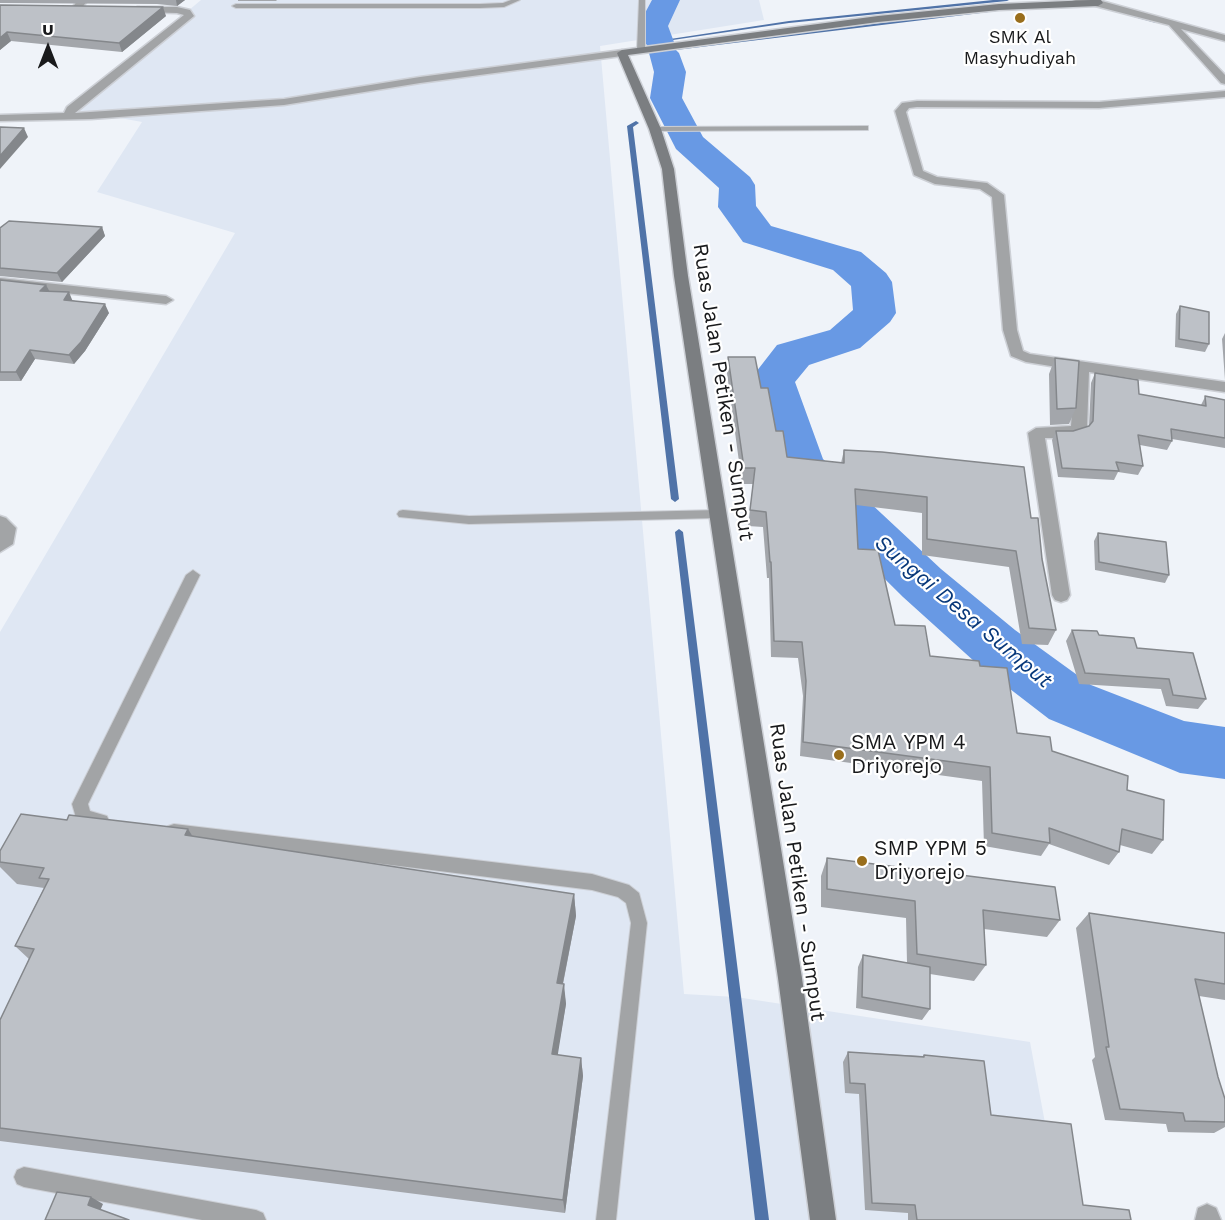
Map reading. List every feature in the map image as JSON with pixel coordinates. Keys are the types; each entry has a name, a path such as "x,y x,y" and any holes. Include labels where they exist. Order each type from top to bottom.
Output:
{"main road":[{"path":"632,52 878,19 999,7 1097,1"},
{"name":"Ruas Jalan Petiken - Sumput","path":"632,52 663,129 681,276 790,978 823,1220"}],"street":[{"path":"1077,0 1097,1 1172,25 1225,38"},
{"path":"69,115 71,109 189,16 187,12 177,10 134,9"},
{"path":"1172,25 1225,81"},
{"path":"0,118 154,112 284,102 420,80 632,52"},
{"path":"1225,94 1099,105 917,104 902,107 900,116 918,173 935,180 983,186 998,195 1010,330 1016,353 1026,358 1225,387"},
{"path":"0,282 166,300"},
{"path":"1061,595 1036,433 1068,433 1079,429 1082,365"},
{"path":"0,522 8,528 7,540 0,546"}],"lane":[{"path":"236,6 480,6 504,5 517,0"},
{"path":"632,52 642,0"},
{"path":"663,129 865,128"},
{"path":"403,514 469,520 718,514"},
{"path":"111,823 83,816 80,804 193,575"},
{"path":"158,829 592,882 622,890 633,899 639,923 606,1220"},
{"path":"24,1177 256,1220"}],"shaded area":[{"path":"201,0 759,0 764,20 600,46 684,994 736,997 1030,1042 1063,1220 0,1220 0,632 235,233 97,192 142,122 71,109"}],"building":[{"path":"0,5 163,7 119,43 7,32 0,38"},
{"path":"0,127 24,128 0,156"},
{"path":"9,221 102,227 57,273 0,268 0,228"},
{"path":"0,280 46,285 40,291 69,292 64,300 105,304 81,342 69,355 30,350 16,372 0,372"},
{"path":"1180,306 1209,312 1209,344 1179,339"},
{"path":"728,357 755,357 761,388 768,388 776,431 783,431 787,457 844,463 844,450 1024,467 1031,518 1038,518 1042,559 1056,630 1029,628 1016,551 927,539 927,497 855,489 858,549 878,550 895,625 925,626 930,656 979,661 980,666 1007,668 1017,733 1050,737 1052,751 1128,776 1127,790 1164,800 1163,840 1122,829 1119,852 1049,828 1050,843 992,833 990,767 803,742 806,681 802,642 774,641 771,562 766,512 750,510 755,468 744,468"},
{"path":"1055,358 1079,361 1076,408 1057,409"},
{"path":"1095,373 1138,380 1139,394 1206,406 1205,396 1225,400 1225,438 1171,429 1172,441 1138,435 1143,466 1116,462 1119,471 1062,468 1056,431 1073,431 1089,426 1093,421"},
{"path":"1098,533 1166,542 1169,575 1099,562"},
{"path":"1072,630 1097,631 1099,635 1134,638 1137,648 1193,653 1206,699 1173,695 1169,679 1085,673"},
{"path":"21,814 67,820 69,815 188,829 185,835 574,894 557,983 564,984 552,1054 581,1058 563,1200 0,1128 0,1020 34,949 15,946 49,879 39,878 44,868 0,862 0,851"},
{"path":"827,858 1055,887 1060,920 983,910 986,965 917,954 915,901 827,889"},
{"path":"1089,913 1225,933 1225,984 1195,979 1225,1099 1225,1122 1185,1121 1183,1113 1120,1109 1106,1047 1109,1047"},
{"path":"863,955 930,967 930,1009 862,997"},
{"path":"848,1052 924,1057 924,1055 984,1061 991,1115 1071,1124 1083,1205 1129,1210 1131,1220 917,1220 915,1205 872,1203 865,1084 850,1083"},
{"path":"57,1192 91,1197 88,1205 129,1220 45,1220"}],"waterway":[{"name":"Sungai Desa Sumput","path":"659,42 653,26 666,0"},
{"path":"659,41 789,22 1007,0"},
{"path":"664,54 675,49 995,10"},
{"path":"1136,16 1158,22"},
{"name":"Sungai Desa Sumput","path":"664,53 670,72 666,98 688,142 737,185 737,207 757,234 847,261 871,282 875,313 845,339 793,355 772,381 801,467 922,583 995,646 1070,702 1180,747 1225,753"},
{"path":"662,109 670,105"},
{"path":"636,123 630,126 675,499"},
{"path":"679,532 762,1220"}],"place":[{"name":"SMK Al Masyhudiyah","path":"1020,18"},
{"name":"SMA YPM 4 Driyorejo","path":"839,755"},
{"name":"SMP YPM 5 Driyorejo","path":"862,861"}]}
